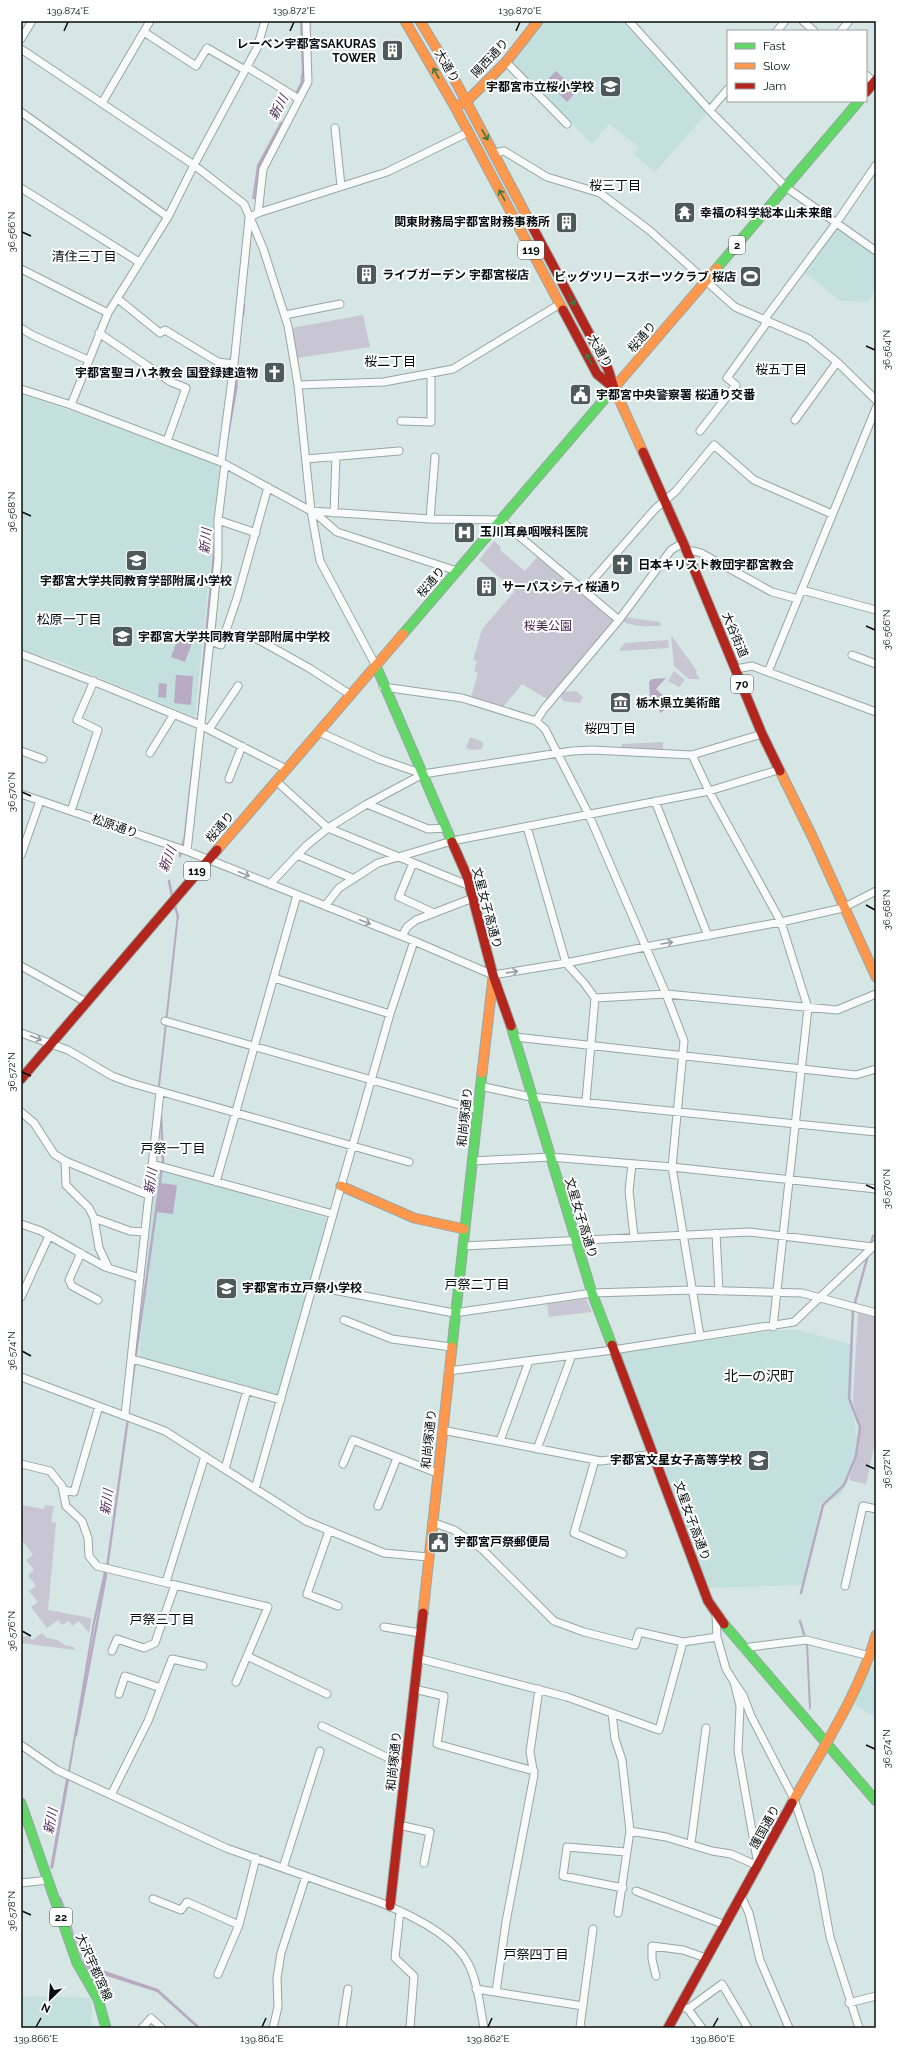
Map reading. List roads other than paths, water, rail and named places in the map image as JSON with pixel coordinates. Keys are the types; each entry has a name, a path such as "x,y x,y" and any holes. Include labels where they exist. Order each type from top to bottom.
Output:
{"main road":[{"name":"大通り","path":"405,21 456,107 597,374 614,388"},
{"name":"大通り","path":"420,21 467,101 495,153 608,369 614,388"},
{"name":"陽西通り","path":"456,107 467,101 506,62 538,21"},
{"path":"867,91 875,82"},
{"name":"桜通り","path":"21,1079 858,102"},
{"name":"大谷街道","path":"614,388 687,552 778,770 813,838 843,908 876,977"},
{"name":"文星女子高通り","path":"376,666 383,686 423,774 470,886 493,975 515,1037 531,1097 592,1293 654,1454 708,1601 716,1615 743,1648 876,1801"},
{"name":"和尚塚通り","path":"390,1906 454,1313 493,975"},
{"path":"341,1186 414,1218 464,1229"},
{"name":"護国通り","path":"668,2028 684,2008 706,1958 864,1671 876,1635"},
{"name":"大沢宇都宮線","path":"21,1803 77,1962 98,1999 106,2028"}],"street":[{"path":"21,39 32,21"},
{"path":"102,103 150,21"},
{"path":"71,405 108,313 168,217 194,165 257,48 265,21"},
{"path":"258,213 263,168 296,98 308,82 306,21"},
{"path":"629,21 710,110 786,188 837,222 876,251"},
{"path":"778,30 785,21"},
{"path":"803,21 813,30"},
{"path":"842,30 849,21"},
{"path":"144,32 196,66 208,48 246,68 296,98"},
{"path":"21,49 194,165 244,204 263,248 285,315 298,385 311,511 320,561 376,666"},
{"path":"506,62 566,124"},
{"path":"867,76 875,82"},
{"path":"710,110 727,90"},
{"path":"21,112 168,217"},
{"path":"335,128 341,186"},
{"path":"249,218 258,213 386,172 469,132"},
{"path":"495,153 504,151 547,177 600,193 644,226 735,307 809,339 837,362 876,400"},
{"path":"700,431 736,385 726,378 875,168"},
{"path":"21,188 139,262"},
{"path":"187,851 218,559 218,520 223,463 249,218"},
{"path":"21,269 108,313"},
{"path":"118,299 160,333 165,330 218,362 234,364"},
{"path":"285,315 340,304"},
{"path":"298,385 384,382 453,369 560,304"},
{"path":"21,328 32,335 88,360"},
{"path":"99,333 171,382 186,388 167,441"},
{"path":"796,420 837,362"},
{"path":"401,421 431,422 431,373"},
{"path":"21,389 71,405 223,463 321,516 329,526 337,532 457,571"},
{"path":"768,672 876,408"},
{"path":"584,590 655,509 676,491 714,446 754,480 832,514"},
{"path":"306,459 399,451"},
{"path":"334,513 336,456"},
{"path":"430,519 435,457"},
{"path":"210,640 221,645 237,598 268,487"},
{"path":"311,511 430,519 500,520 619,620"},
{"path":"218,520 256,533"},
{"path":"536,721 544,708 619,620 671,550 683,543"},
{"path":"687,552 694,551 701,553 772,592 798,600"},
{"path":"802,590 876,610"},
{"path":"248,634 309,668 351,695"},
{"path":"21,654 94,681 200,725 286,769"},
{"path":"852,655 876,664"},
{"path":"736,669 752,666 876,712"},
{"path":"71,811 98,730 77,720 94,681"},
{"path":"209,729 238,686"},
{"path":"383,686 462,698 536,721 545,729 588,813 666,994 684,1041 672,1166 700,1336"},
{"path":"150,753 174,714"},
{"path":"319,732 379,759 423,774"},
{"path":"270,884 297,855 328,828 367,804 423,774 558,753 592,750 692,755 762,734"},
{"path":"229,779 242,746"},
{"path":"21,751 42,759"},
{"path":"692,755 709,791 781,922 808,1008 773,1327"},
{"path":"325,906 339,888 352,878 378,864 452,841 527,827 588,813 709,791 778,770"},
{"path":"276,781 328,828 470,886"},
{"name":"松原通り","path":"21,794 208,859 402,936 493,975"},
{"path":"21,855 40,801"},
{"path":"655,801 708,936"},
{"path":"367,804 428,830 446,828"},
{"path":"527,827 566,964 584,983 595,998 586,1101"},
{"path":"297,855 352,878"},
{"path":"413,863 399,897 434,913"},
{"path":"493,975 566,964 645,947 781,922 843,908 876,891"},
{"path":"216,1182 297,895"},
{"path":"402,936 411,923 473,898"},
{"path":"255,1488 390,1014 414,941"},
{"path":"21,966 86,1002"},
{"path":"274,978 390,1014"},
{"path":"595,998 666,994 837,1010 876,994"},
{"path":"165,1021 478,1110"},
{"path":"21,1033 85,1059 112,1076 160,1092 236,1112 409,1162"},
{"path":"515,1037 856,1075 876,1069"},
{"path":"480,1086 531,1097 677,1110 876,1132"},
{"path":"125,1415 160,1092"},
{"path":"21,1112 34,1123 54,1154 65,1161 148,1195"},
{"path":"472,1161 550,1157 672,1166 876,1189"},
{"path":"65,1161 66,1185 89,1208 94,1218 99,1248 108,1268"},
{"path":"152,1164 333,1214"},
{"path":"632,1164 629,1191 634,1237"},
{"path":"94,1218 130,1231 144,1232"},
{"path":"21,1224 49,1236 108,1268 140,1278"},
{"path":"462,1246 682,1234 749,1232 875,1245"},
{"path":"716,1233 719,1290"},
{"path":"21,1296 49,1236"},
{"path":"448,1371 613,1350 700,1336 773,1327 794,1322 875,1245"},
{"path":"81,1253 69,1280 72,1286 98,1300"},
{"path":"312,1286 454,1313 592,1293 692,1290 777,1291 821,1297 876,1313"},
{"path":"344,1320 392,1339 451,1347"},
{"path":"537,1448 572,1355"},
{"path":"132,1359 281,1400"},
{"path":"500,1441 529,1361"},
{"path":"21,1378 165,1431 306,1521 384,1553 428,1557"},
{"path":"225,1469 247,1390"},
{"path":"63,1490 74,1492 99,1406"},
{"path":"442,1430 601,1461 654,1454"},
{"path":"343,1464 353,1440 437,1473"},
{"path":"166,1582 204,1456"},
{"path":"378,1506 397,1458"},
{"path":"595,1460 574,1533 623,1554"},
{"path":"21,1464 50,1471 63,1490 66,1506 82,1521 88,1538 89,1556 97,1566 268,1607 236,1682"},
{"path":"845,1586 863,1506 876,1509"},
{"path":"432,1522 454,1530 482,1549 554,1621 584,1632 634,1646 639,1632 683,1642 717,1637"},
{"path":"329,1531 307,1594 338,1606"},
{"path":"112,1651 117,1639 144,1648 155,1643 175,1585"},
{"path":"716,1615 717,1637 726,1669 743,1696 750,1716 794,1799 818,1872 830,1937 849,2003 859,2028"},
{"path":"384,1627 420,1633"},
{"path":"743,1648 806,1640 870,1656"},
{"path":"417,1658 539,1689 659,1730 683,1642"},
{"path":"247,1656 327,1694"},
{"path":"111,1795 148,1721 172,1659 203,1666"},
{"path":"119,1694 125,1676 161,1688"},
{"path":"734,1682 740,1706 738,1751 758,1866"},
{"path":"414,1689 444,1696 437,1744 534,1771"},
{"path":"496,1992 507,1915 534,1771 530,1752 539,1689"},
{"path":"612,1713 613,1732 622,1760 630,1831 626,1852 623,1888 618,1914"},
{"path":"322,1726 405,1766"},
{"path":"691,1844 706,1728"},
{"path":"21,1745 56,1770 226,1848 390,1906 432,1929 462,1953 470,1966 484,2028"},
{"path":"283,1868 320,1751"},
{"path":"399,1825 430,1832 424,1863"},
{"path":"630,1831 644,1832 712,1851 731,1854 758,1866"},
{"path":"623,1888 563,1876 567,1847 626,1852"},
{"path":"218,1974 239,1925 256,1858"},
{"path":"273,2028 278,2007 277,1978 281,1953 306,1876"},
{"path":"21,1883 48,1880"},
{"path":"636,1891 725,1925"},
{"path":"740,1896 749,1913 760,1960 789,2028"},
{"path":"153,1899 181,1910 187,1902 239,1925"},
{"path":"400,1911 395,1958 414,1976 410,2028"},
{"path":"582,2028 580,2026 593,1929"},
{"path":"656,1976 652,1959 652,1946 683,1950 706,1958"},
{"path":"702,2028 684,2008 722,1984 748,2028"},
{"path":"342,2028 348,1989"},
{"path":"476,1989 583,2006"},
{"path":"849,2003 876,1996"},
{"path":"142,2028 151,2018 162,2028"}],"waterway":[{"name":"新川","path":"295,96 302,82 302,75"},
{"name":"新川","path":"276,133 281,123"},
{"name":"新川","path":"243,316 244,305"},
{"name":"新川","path":"236,388 237,377"},
{"name":"新川","path":"180,856 184,840"},
{"name":"新川","path":"169,881 172,896"},
{"name":"新川","path":"175,906 178,917"},
{"name":"新川","path":"130,1397 163,1161 161,1115"},
{"path":"870,1246 873,1236"},
{"path":"801,1593 823,1505 844,1485 856,1456 860,1427 849,1398 853,1310 868,1255"},
{"name":"新川","path":"107,1568 128,1418"},
{"name":"新川","path":"76,1735 106,1575"},
{"path":"800,1621 804,1634"},
{"name":"新川","path":"60,1898 71,1927"}],"place":[{"name":"レーベン宇都宮SAKURAS TOWER","path":"392,51"},
{"name":"宇都宮市立桜小学校","path":"610,87"},
{"name":"幸福の科学総本山未来館","path":"684,213"},
{"name":"関東財務局宇都宮財務事務所","path":"566,222"},
{"name":"ライブガーデン 宇都宮桜店","path":"367,275"},
{"name":"ビッグツリースポーツクラブ 桜店","path":"751,277"},
{"name":"宇都宮聖ヨハネ教会 国登録建造物","path":"274,373"},
{"name":"宇都宮中央警察署 桜通り交番","path":"581,395"},
{"name":"玉川耳鼻咽喉科医院","path":"465,532"},
{"name":"宇都宮大学共同教育学部附属小学校","path":"136,560"},
{"name":"日本キリスト教団宇都宮教会","path":"622,565"},
{"name":"サーパスシティ桜通り","path":"487,587"},
{"name":"宇都宮大学共同教育学部附属中学校","path":"122,637"},
{"name":"栃木県立美術館","path":"620,703"},
{"name":"宇都宮市立戸祭小学校","path":"227,1288"},
{"name":"宇都宮文星女子高等学校","path":"758,1460"},
{"name":"宇都宮戸祭郵便局","path":"439,1542"}],"district":[{"name":"桜三丁目","path":"615,185"},
{"name":"清住三丁目","path":"84,256"},
{"name":"桜二丁目","path":"390,361"},
{"name":"桜五丁目","path":"781,369"},
{"name":"松原一丁目","path":"69,619"},
{"name":"桜四丁目","path":"610,728"},
{"name":"戸祭一丁目","path":"173,1148"},
{"name":"戸祭二丁目","path":"477,1284"},
{"name":"北一の沢町","path":"759,1376"},
{"name":"戸祭三丁目","path":"162,1619"},
{"name":"戸祭四丁目","path":"536,1954"}],"park label":[{"name":"桜美公園","path":"548,626"}]}
